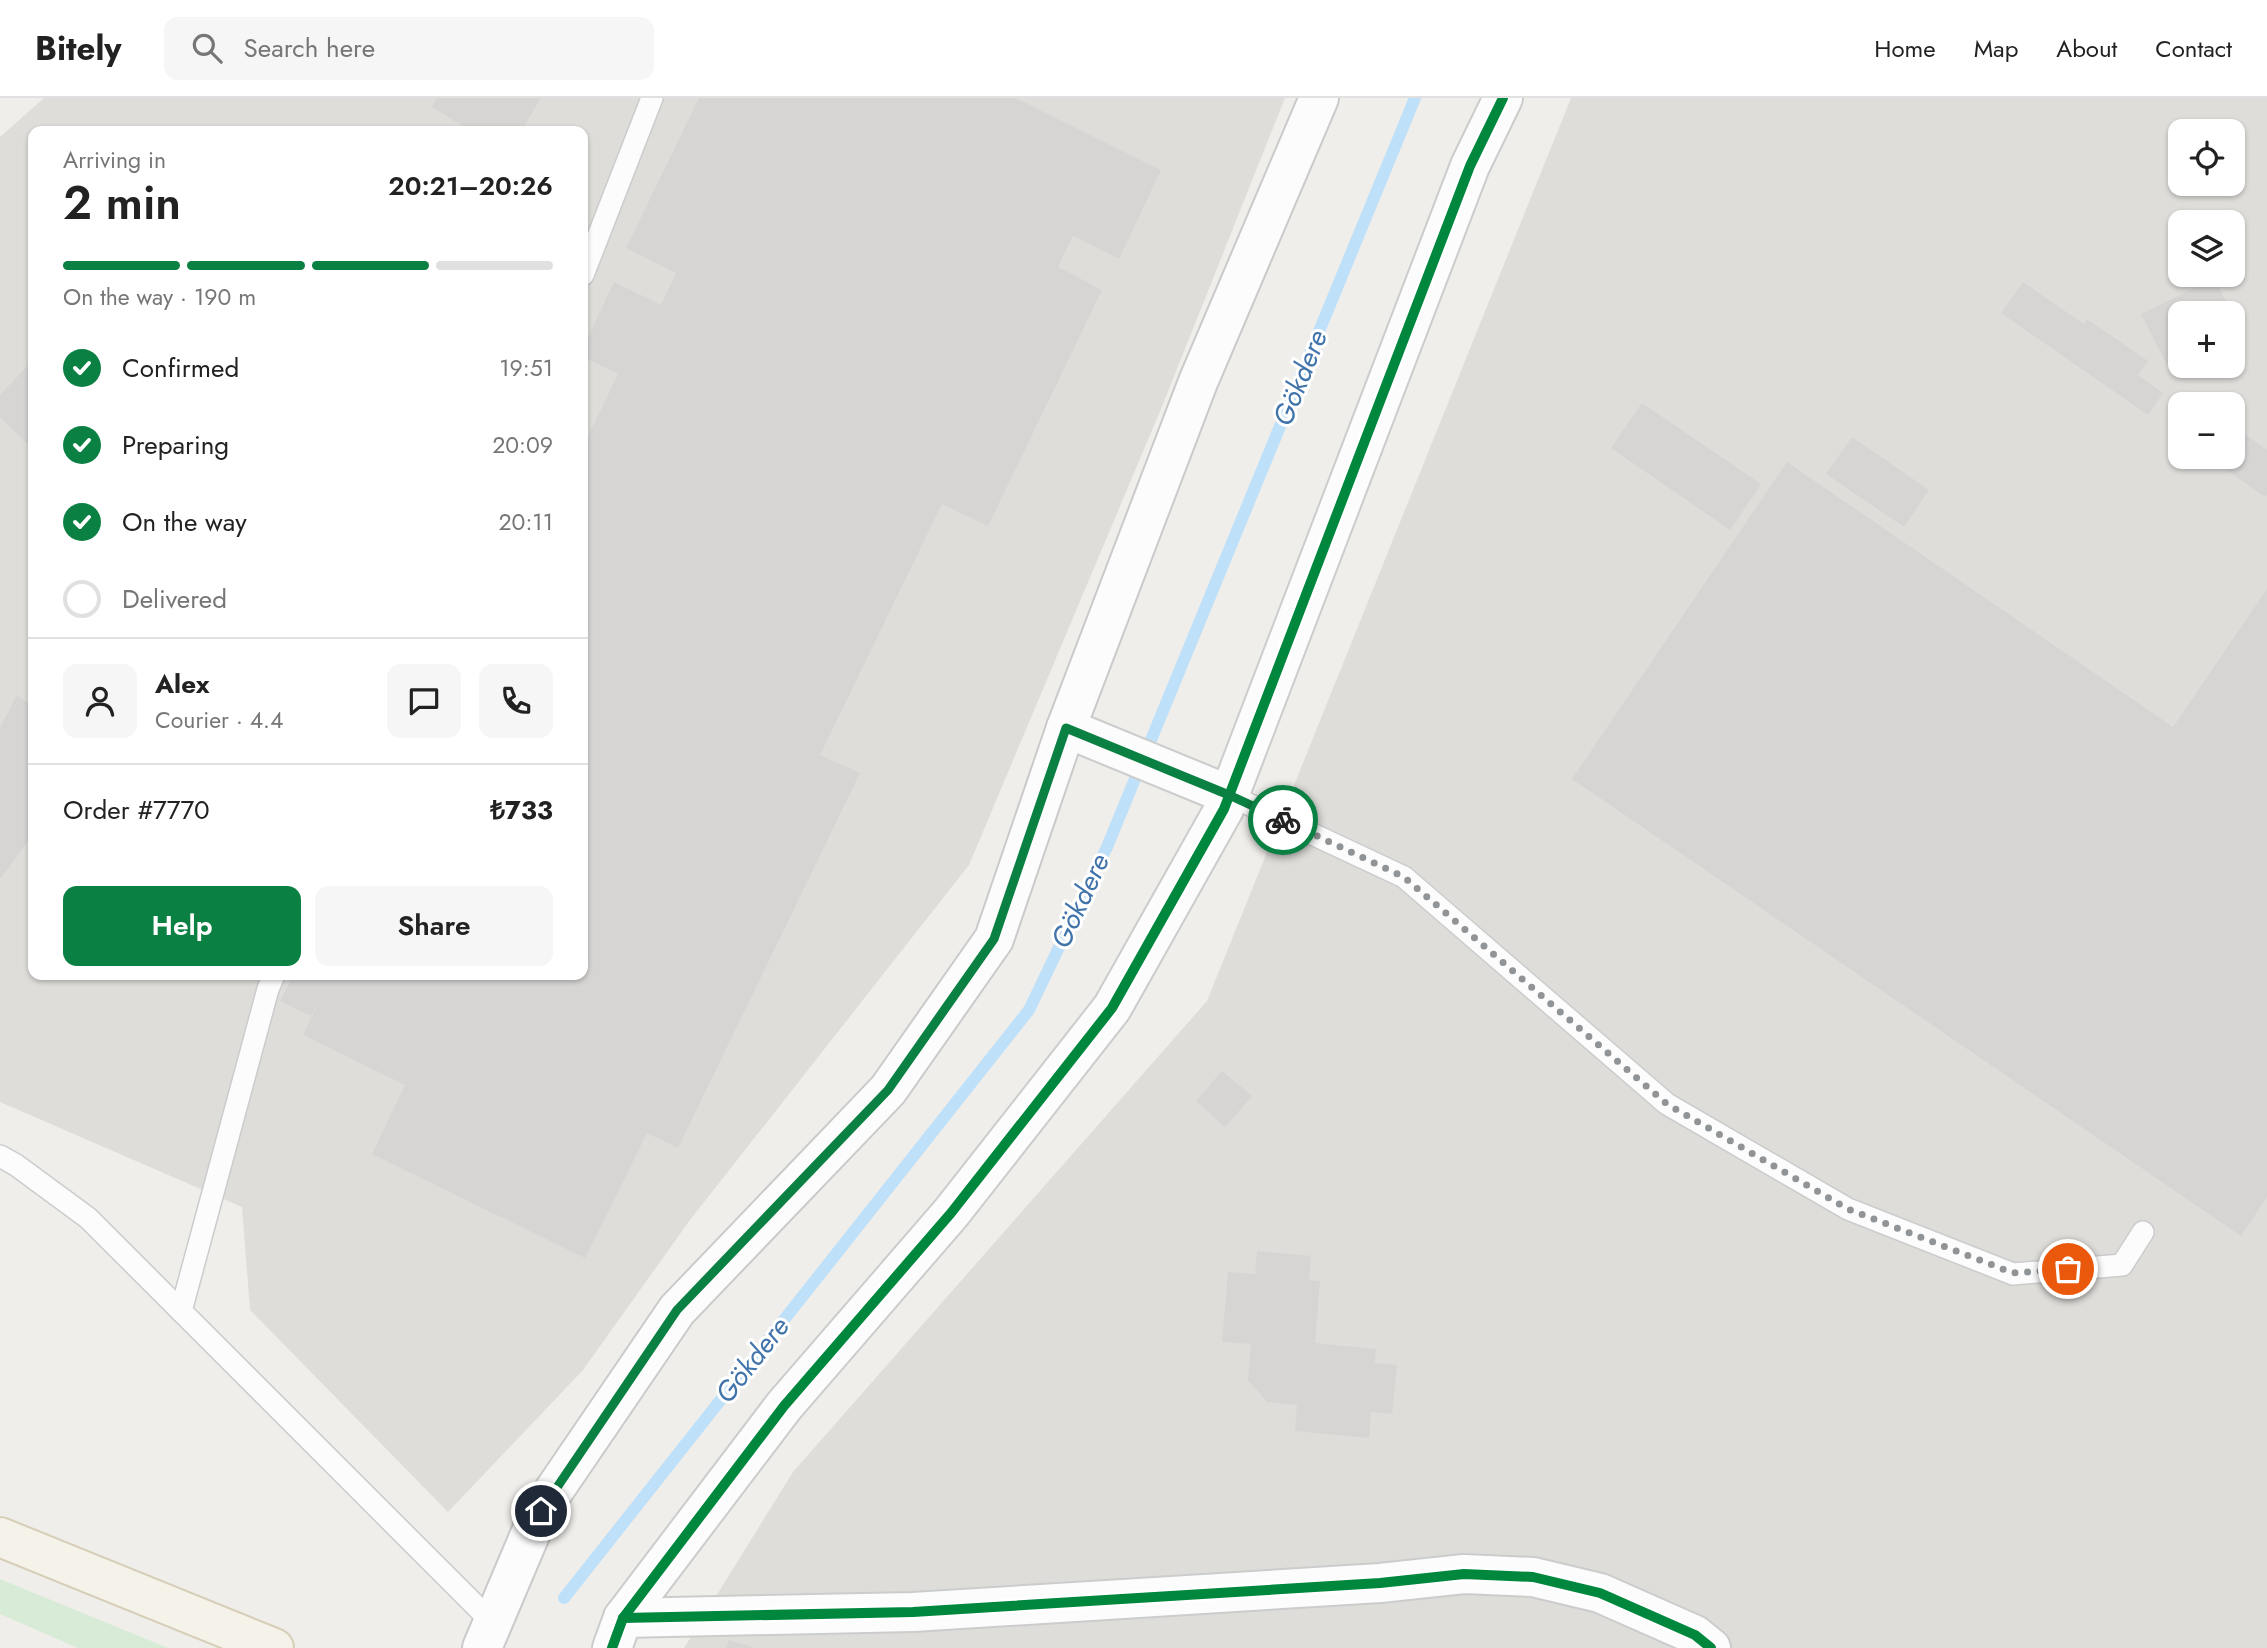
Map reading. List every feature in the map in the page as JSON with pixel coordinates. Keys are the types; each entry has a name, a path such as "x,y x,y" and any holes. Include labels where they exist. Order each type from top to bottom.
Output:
{"main road":[{"path":"0,1537 274,1648"}],"street":[{"path":"488,1635 541,1511 677,1310 888,1090 994,939 1066,728 1198,382 1319,98"},
{"path":"617,1633 784,1406 951,1213 1112,1008 1224,809 1470,166 1503,98"},
{"path":"1066,728 1229,795"},
{"path":"617,1633 1380,1583 1464,1574 1532,1577 1600,1593 1695,1635 1711,1648"}],"lane":[{"path":"588,262 652,98"},
{"path":"1229,795 1404,877 1667,1104 1848,1209 2013,1273 2122,1265 2143,1232"},
{"path":"181,1311 272,980"},
{"path":"0,1156 88,1218 181,1311 488,1635"}],"shaded area":[{"path":"44,98 1285,98 1163,404 969,865 690,1220 583,1370 448,1512 250,1310 242,1207 0,1102 0,137"},
{"path":"1571,98 2267,98 2267,1648 684,1648 793,1472 1207,1001"}],"green space":[{"path":"0,1579 168,1648 78,1648 0,1614"}],"building":[{"path":"437,98 541,98 524,126 463,126 432,107"},
{"path":"699,98 1015,98 1161,170 1119,259 1073,236 1058,267 1102,290 988,526 942,504 820,755 860,773 678,1148 647,1133 585,1258 372,1154 405,1085 303,1035 321,998 311,1016 280,1001 290,980 588,980 588,437 618,374 588,359 588,337 614,282 661,305 676,273 626,248"},
{"path":"2023,282 2084,324 2087,319 2148,361 2138,375 2163,393 2148,415 2001,313"},
{"path":"2196,287 2219,287 2226,301 2168,301 2167,365 2141,314"},
{"path":"28,365 28,444 0,417 0,395"},
{"path":"1642,403 1761,484 1730,530 1611,448"},
{"path":"2245,434 2267,450 2265,497 2226,469 2245,469"},
{"path":"1852,437 1929,490 1904,527 1826,474"},
{"path":"1787,462 2173,727 2267,589 2267,1197 2241,1236 1572,779"},
{"path":"17,695 28,703 28,842 0,879 0,728"},
{"path":"1222,1071 1252,1096 1225,1127 1196,1101"},
{"path":"1257,1251 1311,1256 1309,1280 1320,1281 1315,1343 1376,1349 1375,1363 1397,1365 1392,1414 1371,1412 1369,1438 1295,1431 1297,1405 1267,1402 1248,1380 1251,1344 1222,1342 1228,1272 1255,1274"},
{"path":"729,1640 752,1647 752,1648 726,1648"}],"waterway":[{"name":"Gökdere","path":"564,1598 1029,1010 1107,847 1415,98"}],"cycle path":[{"path":"612,1648 623,1618 784,1406 951,1213 1112,1008 1224,809 1470,166 1503,98"},
{"path":"623,1618 913,1612 1380,1583 1464,1574 1533,1577 1600,1593 1695,1635 1711,1648"}],"way so far":[{"path":"1283,820 1404,877 1667,1104 1848,1209 2013,1273 2068,1269"}],"route":[{"path":"541,1511 677,1310 888,1090 994,939 1066,728 1283,820"}]}
